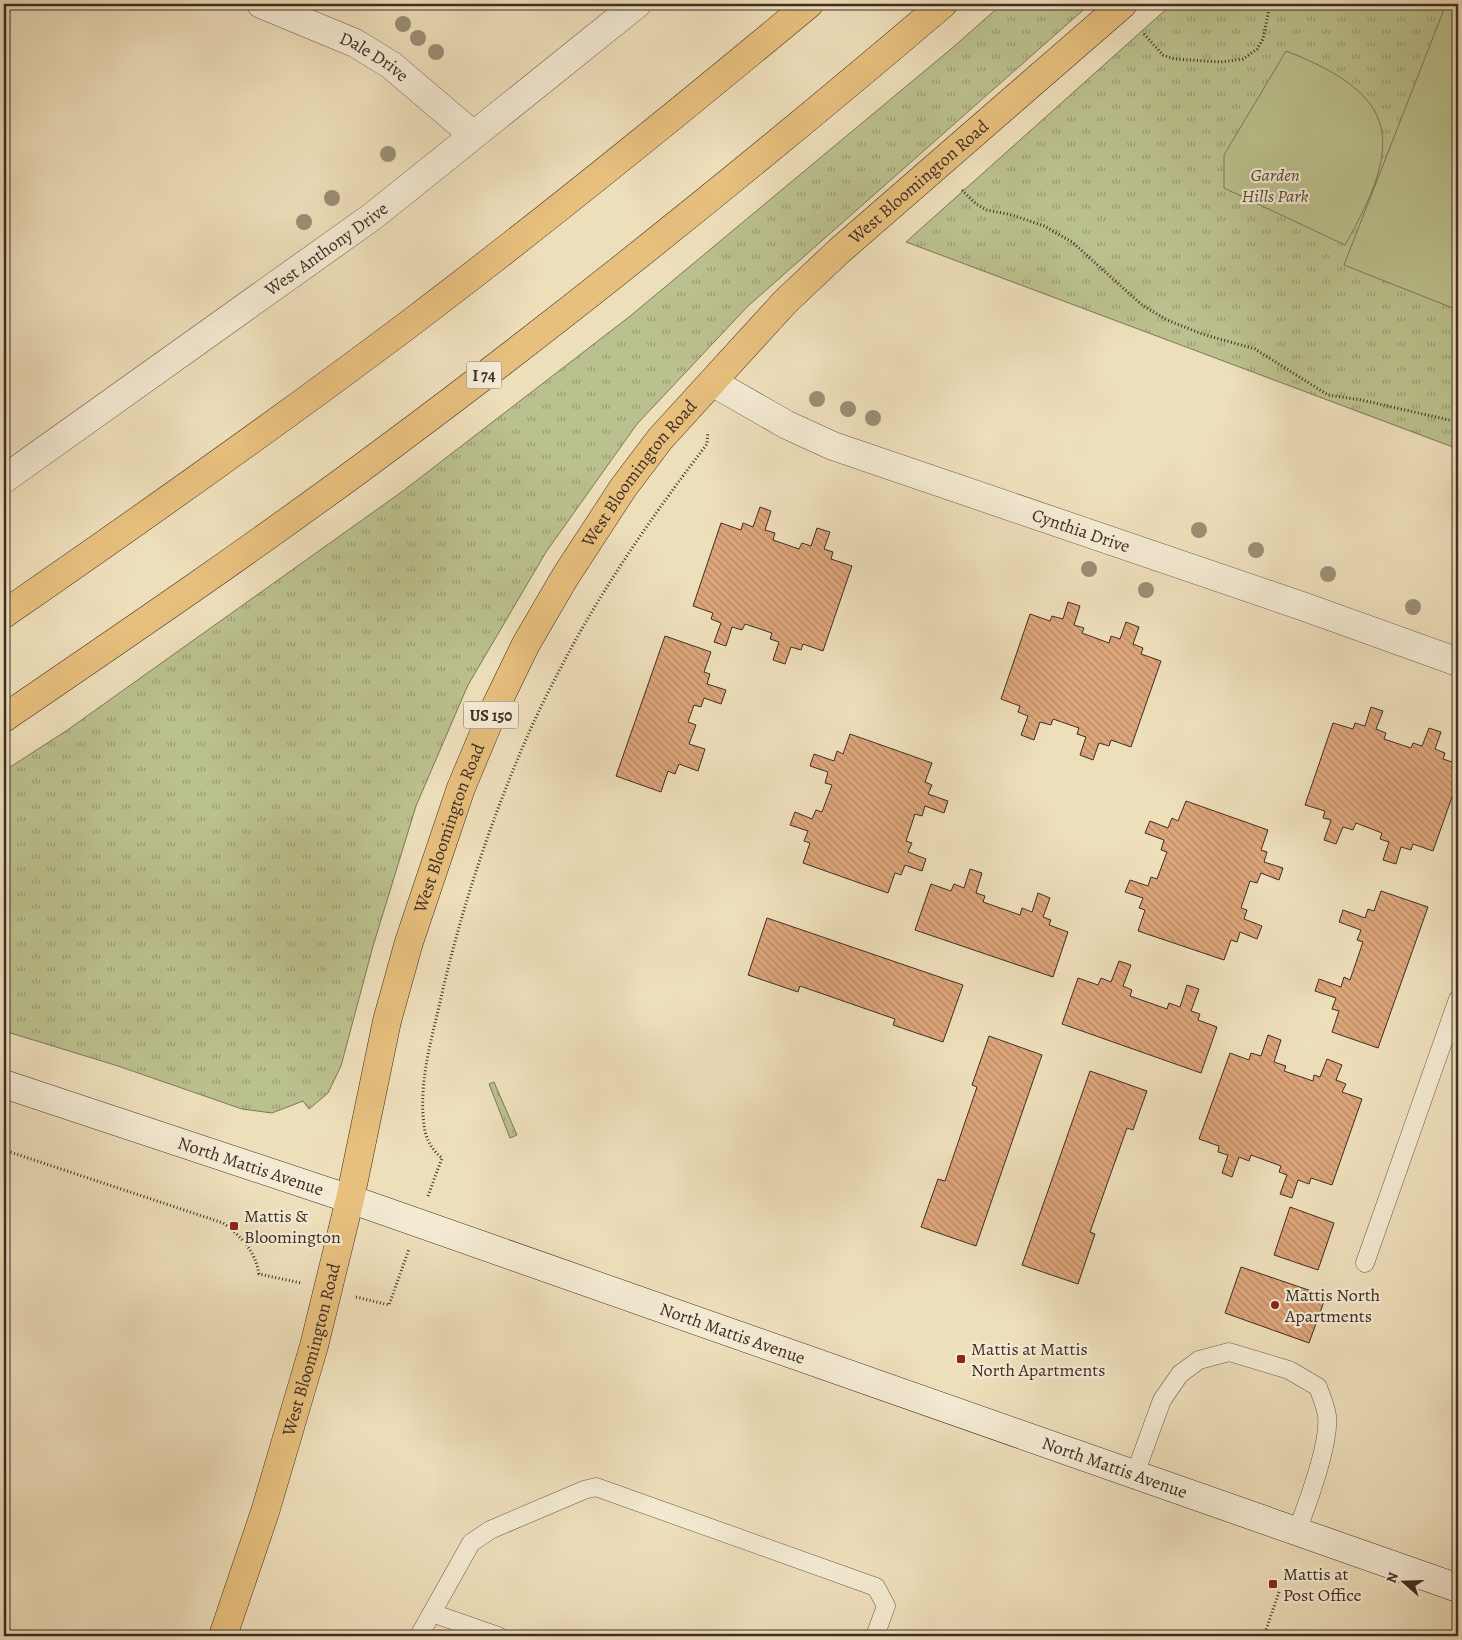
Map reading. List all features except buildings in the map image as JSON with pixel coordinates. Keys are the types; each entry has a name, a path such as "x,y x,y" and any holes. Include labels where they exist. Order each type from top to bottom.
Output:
{"main road":[{"path":"4,614 171,498 409,324 639,145 810,4"},
{"name":"I 74","path":"4,718 139,626 378,456 532,339 798,127 943,4"},
{"name":"West Bloomington Road","path":"223,1636 265,1512 314,1346 350,1200 387,1021 409,942 461,788 492,714 526,644 565,576 623,488 660,440 785,302 839,251 1123,4"}],"street":[{"name":"Dale Drive","path":"261,4 300,11 391,65 472,134"},
{"name":"West Anthony Drive","path":"4,479 373,216 472,134 523,97 637,4"},
{"name":"Cynthia Drive","path":"712,382 788,425 833,446 1292,603 1458,662"},
{"name":"North Mattis Avenue","path":"4,1084 350,1200 1458,1588"}],"lane":[{"path":"1365,1263 1458,999"},
{"path":"1136,1474 1149,1432 1162,1400 1180,1374 1199,1360 1229,1352 1289,1370 1318,1387 1327,1417 1323,1445 1312,1489 1297,1531"},
{"path":"418,1636 471,1544 490,1530 596,1487 876,1587 886,1606 876,1636"},
{"path":"432,1613 498,1636"}],"path":[{"path":"1144,34 1163,55 1174,59 1221,62 1243,59 1257,49 1263,39 1270,4"},
{"path":"962,190 976,204 986,210 1012,215 1044,226 1072,242 1142,305 1167,320 1202,334 1255,349 1328,395 1361,400 1458,422"},
{"path":"442,1158 431,1145 424,1126 422,1100 444,982 483,849 524,744 574,642 630,550 708,444"},
{"path":"4,1150 223,1223 251,1249 257,1260 259,1274 264,1273"},
{"path":"1264,1636 1279,1592"}],"green space":[{"path":"1002,4 1090,4 748,306 637,424 546,552 468,685 416,806 373,946 341,1066 328,1093 309,1109 303,1101 272,1113 242,1109 118,1066 4,1031 4,771 66,731 403,491 629,317 951,49"},
{"name":"Garden Hills Park","path":"1172,4 1458,4 1458,449 906,242"},
{"path":"1446,4 1458,4 1458,310 1344,265"},
{"path":"1286,51 1324,68 1352,86 1371,105 1381,127 1382,151 1377,178 1364,209 1345,245 1224,188 1224,155"},
{"path":"494,1082 517,1135 510,1138 489,1084"}],"place":[{"name":"Mattis & Bloomington","path":"234,1226"},
{"name":"Mattis North Apartments","path":"1275,1305"},
{"name":"Mattis at Mattis North Apartments","path":"961,1359"},
{"name":"Mattis at Post Office","path":"1273,1584"}]}
